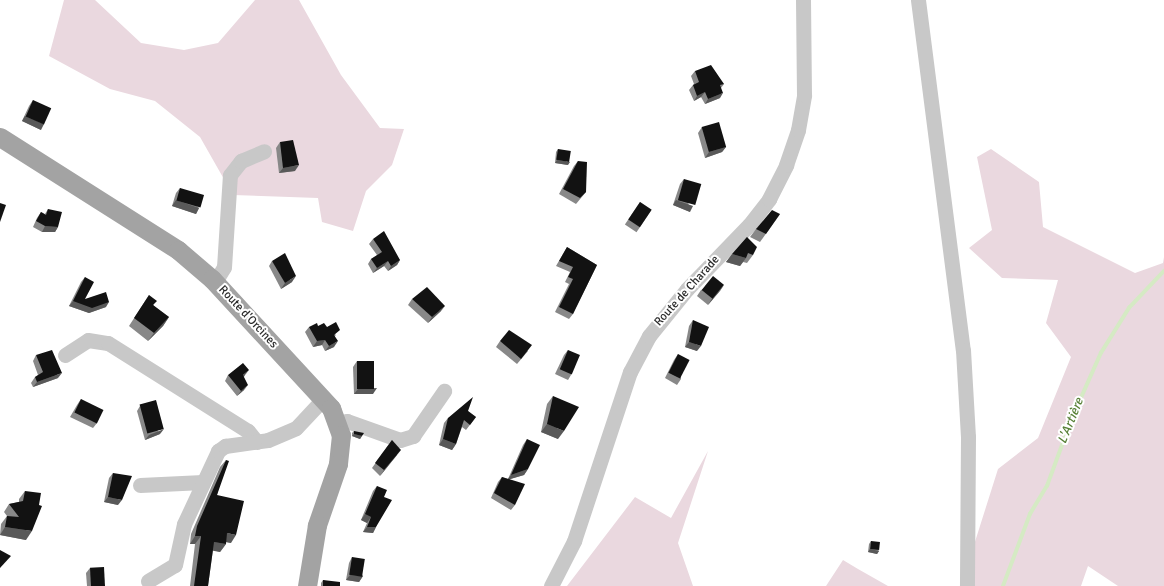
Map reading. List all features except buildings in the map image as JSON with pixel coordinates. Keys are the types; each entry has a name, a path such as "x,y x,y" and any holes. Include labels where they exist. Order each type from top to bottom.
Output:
{"main road":[{"name":"Route d'Orcines","path":"0,137 140,223 215,282 324,398 338,423 338,464 317,525 307,586"}],"street":[{"name":"Route de Charade","path":"550,586 574,541 630,372 649,336 687,289 749,225 769,199 786,165 798,130 804,95 803,0"},
{"path":"918,0 963,350 968,437 967,586"},
{"path":"215,282 224,267 230,175 242,161 264,151"},
{"path":"66,355 78,345 98,339 156,371 248,431 257,442"},
{"path":"338,423 347,421 400,440 413,436 444,391"},
{"path":"148,581 175,565 184,524 203,482 221,448 257,442 296,428 324,398"},
{"path":"140,485 203,482"}],"shaded area":[{"path":"64,0 95,0 141,43 184,50 218,43 255,0 299,0 341,75 380,128 404,129 392,165 366,191 353,231 322,222 318,198 233,195 200,137 155,101 110,89 49,56"},
{"path":"991,149 1039,182 1043,227 1135,273 1163,263 1164,257 1164,586 1118,586 1088,566 1081,586 961,586 998,469 1038,438 1071,357 1046,323 1058,280 1002,278 969,248 992,230 977,157"},
{"path":"708,451 678,543 693,586 567,586 635,497 671,518"},
{"path":"843,560 858,569 888,586 826,586"}],"waterway":[{"name":"L'Artière","path":"1003,586 1030,514 1047,486 1072,418 1101,353 1129,308 1164,271"}]}
